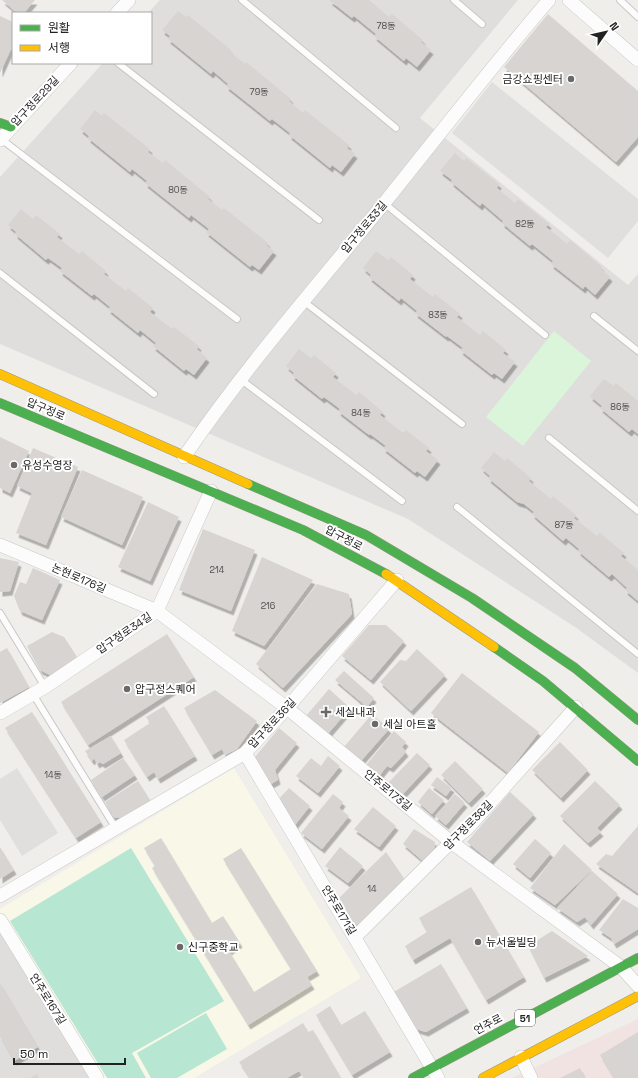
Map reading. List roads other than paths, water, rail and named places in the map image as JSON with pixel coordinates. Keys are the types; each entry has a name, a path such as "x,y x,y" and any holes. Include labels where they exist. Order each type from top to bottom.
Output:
{"main road":[{"name":"압구정로","path":"0,374 184,457 366,535 472,598 575,668 637,717"},
{"name":"압구정로","path":"0,403 303,530 398,580 543,681 576,707 638,761"},
{"name":"언주로","path":"413,1078 435,1073 638,958"},
{"path":"483,1078 638,996"}],"street":[{"path":"118,12 130,0"},
{"name":"압구정로33길","path":"184,457 240,379 302,300 384,203 498,59 549,0"},
{"path":"569,0 638,60"},
{"name":"압구정로29길","path":"0,139 6,125 69,64"},
{"name":"압구정로34길","path":"0,713 45,687 157,611 211,491"},
{"name":"논현로176길","path":"0,545 157,611"},
{"name":"압구정로36길","path":"0,896 245,753 287,708 398,580"},
{"name":"언주로173길","path":"157,611 287,708 451,842 621,967 638,986"},
{"name":"압구정로38길","path":"355,937 466,829 576,707"},
{"name":"언주로171길","path":"245,753 435,1073"},
{"name":"언주로167길","path":"0,920 97,1078"},
{"path":"521,1057 531,1078"}],"lane":[{"path":"242,0 396,128"},
{"path":"454,0 482,24"},
{"path":"620,0 638,17"},
{"path":"119,64 319,220"},
{"path":"0,139 237,319"},
{"path":"384,203 545,335"},
{"path":"0,273 154,394"},
{"path":"302,300 462,424"},
{"path":"594,316 638,351"},
{"path":"240,379 402,501"},
{"path":"549,438 638,511"},
{"path":"457,507 638,654"},
{"path":"0,613 45,687"},
{"path":"33,694 115,828"}],"place":[{"name":"금강쇼핑센터","path":"571,79"},
{"name":"유성수영장","path":"14,465"},
{"name":"압구정스퀘어","path":"127,689"},
{"name":"세실내과","path":"326,712"},
{"name":"세실 아트홀","path":"375,724"},
{"name":"뉴서울빌딩","path":"478,942"},
{"name":"신구중학교","path":"180,947"}]}
